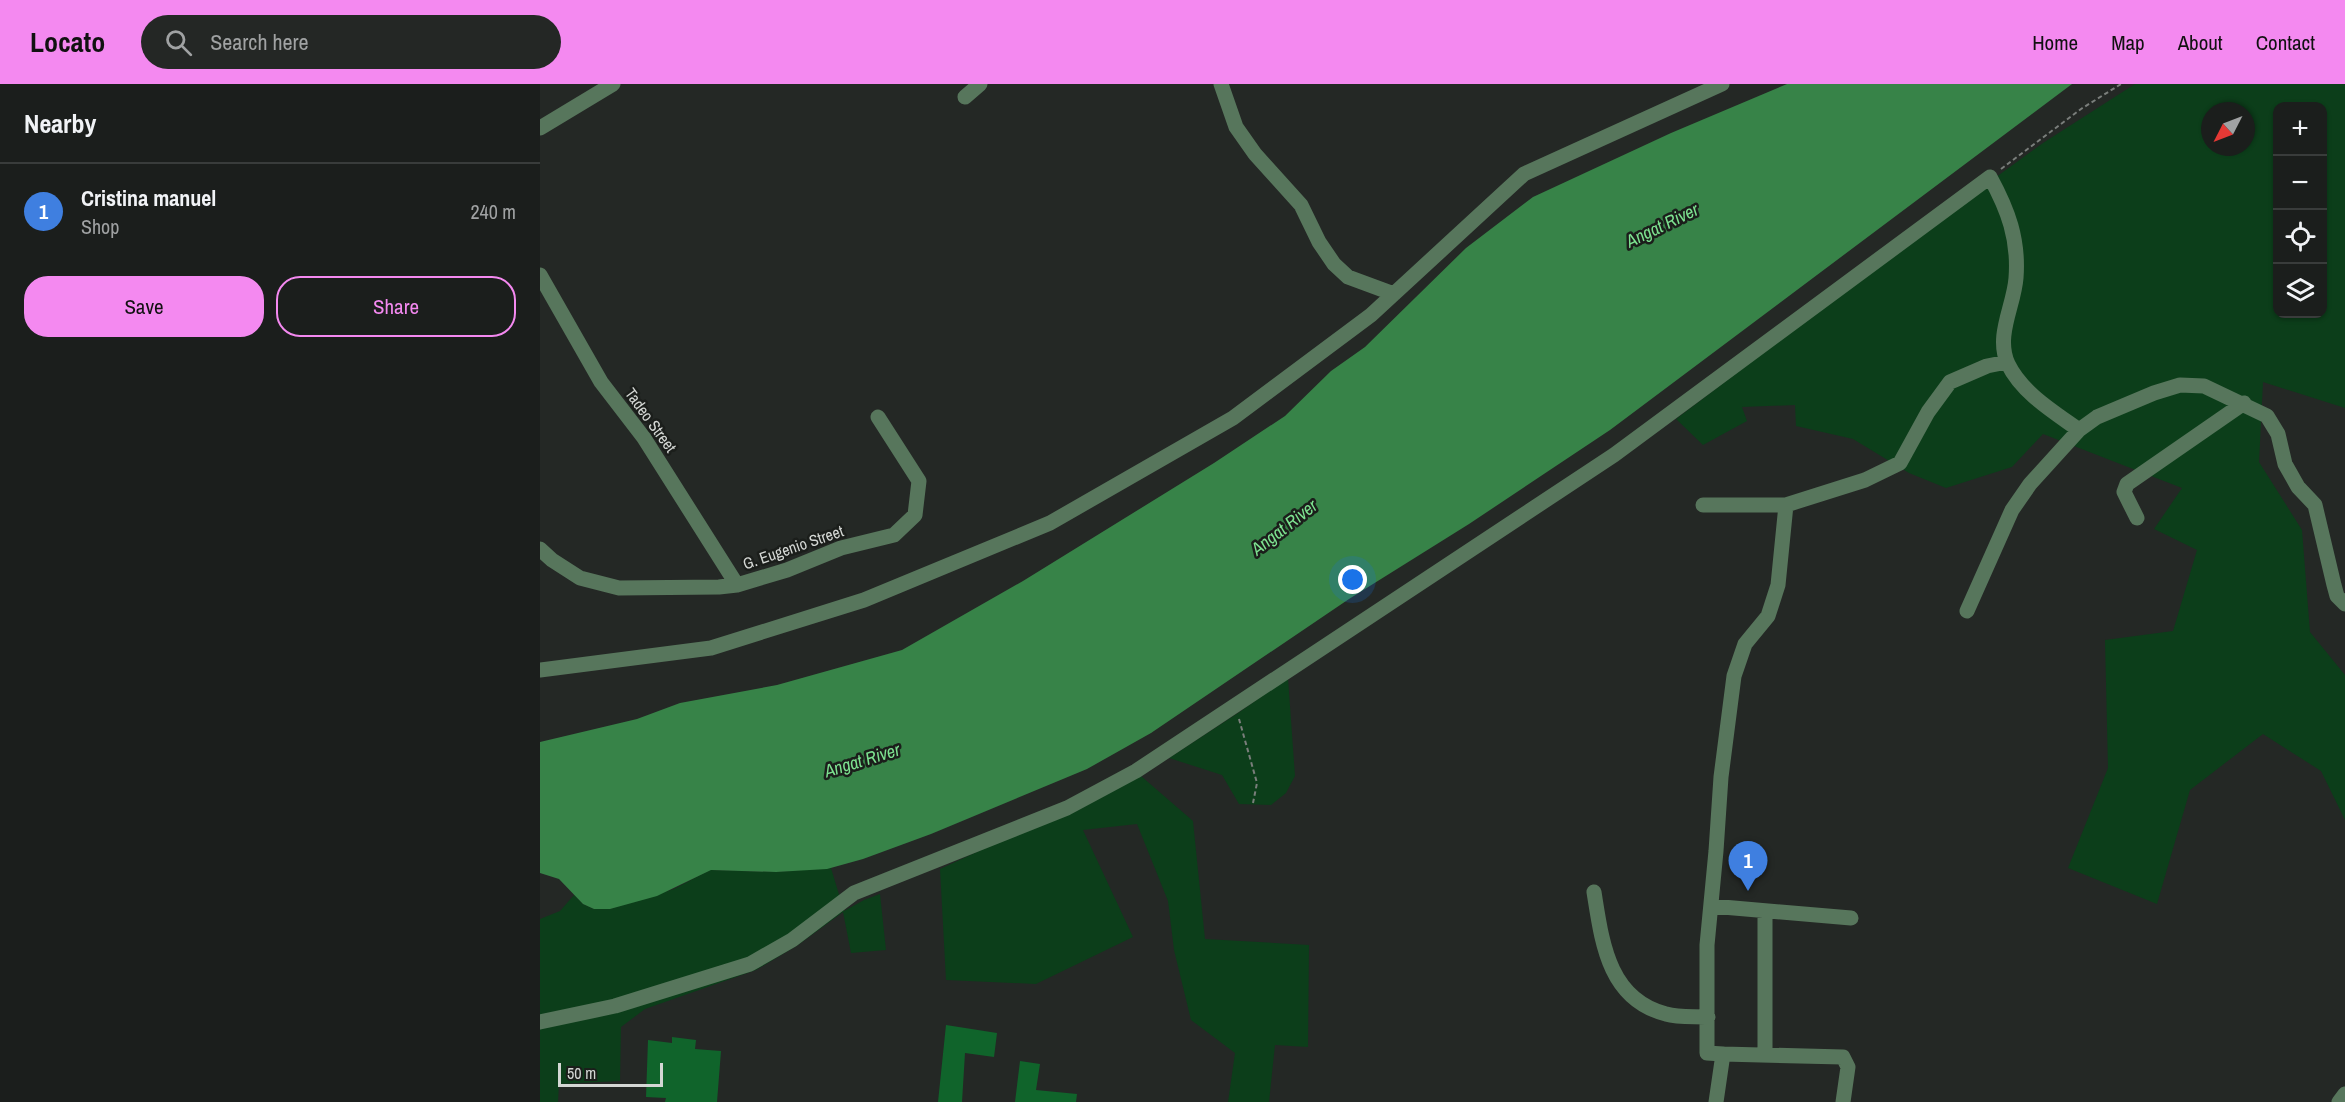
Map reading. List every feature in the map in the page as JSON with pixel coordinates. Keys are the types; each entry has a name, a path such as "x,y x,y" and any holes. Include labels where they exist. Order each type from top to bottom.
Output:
{"street":[{"path":"540,128 613,84"},
{"path":"966,97 980,84"},
{"path":"1221,84 1236,127 1255,154 1301,206 1319,242 1334,264 1348,278 1394,294"},
{"path":"540,669 711,648 864,600 1050,523 1233,418 1371,315 1524,174 1722,84"},
{"path":"540,1022 615,1006 750,964 792,940 854,893 1067,808 1136,771 1614,455 1990,177 2007,207 2016,258 2016,279 2005,328 2004,343 2007,362 2016,377 2033,395 2079,430"},
{"name":"Tadeo Street","path":"540,274 601,382 645,438 737,585"},
{"path":"1703,505 1786,505 1865,480 1900,463 1928,412 1950,382 1987,366 2007,362"},
{"path":"1967,611 2012,510 2030,484 2079,430 2097,417 2154,393 2180,385 2204,386 2244,403 2267,416 2278,434 2285,464 2298,487 2315,505 2337,596 2345,604"},
{"path":"2137,518 2124,492 2127,484 2244,403"},
{"name":"G. Eugenio Street","path":"540,549 552,560 580,578 619,588 737,585 787,570 841,548 894,535 915,515 919,481 878,417"},
{"path":"1786,505 1778,585 1768,616 1745,644 1734,676 1720,777 1707,945 1707,1053 1843,1057 1848,1067 1843,1102"},
{"path":"1594,892 1602,943 1614,976 1642,1005 1668,1015 1708,1017"},
{"path":"1711,906 1851,918"},
{"path":"1764,1054 1765,911"},
{"path":"1716,1102 1723,1053"},
{"path":"2339,1102 2345,1094"}],"path":[{"path":"1990,177 2081,109 2121,84"},
{"path":"1235,705 1257,783 1253,803"}],"shaded area":[{"path":"2135,84 2345,84 2345,408 2263,382 2259,462 2302,530 2310,632 2345,675 2345,820 2321,771 2263,734 2190,790 2157,904 2068,868 2108,768 2105,640 2173,631 2197,550 2154,529 2182,488 2043,434 2012,467 1946,488 1909,473 1853,439 1796,426 1795,405 1742,407 1747,421 1703,445 1676,419 2043,143"},
{"path":"1288,678 1295,776 1286,793 1271,805 1239,804 1222,775 1169,758 1238,713"},
{"path":"1141,776 1193,821 1205,939 1309,945 1308,1047 1275,1045 1269,1102 1228,1102 1235,1053 1191,1020 1174,950 1168,901 1137,824 1083,830 1133,937 1036,984 946,980 940,869"},
{"path":"831,868 844,911 880,894 886,950 851,953 843,912 798,945 756,970 645,1009 621,1027 620,1081 559,1084 558,1102 540,1102 540,919 560,911 574,895 583,904 594,909 610,909 674,889 710,870 776,872"}],"water":[{"name":"Angat River","path":"1787,84 2072,84 1610,430 1469,524 1349,599 1151,733 1087,769 931,834 863,859 827,869 776,872 711,870 657,896 610,909 594,909 583,904 559,879 540,873 540,742 637,719 680,703 777,685 902,650 1023,581 1214,463 1285,416 1331,371 1365,347 1466,248 1533,197 1671,133"}],"building":[{"path":"946,1025 997,1033 994,1057 965,1053 962,1102 938,1102"},
{"path":"672,1037 696,1040 695,1049 721,1051 717,1102 665,1102 666,1098 646,1097 648,1040 672,1043"},
{"path":"1020,1061 1040,1064 1036,1090 1077,1094 1076,1102 1015,1102"}],"place":[{"name":"Cristina manuel","path":"1748,891"}]}
